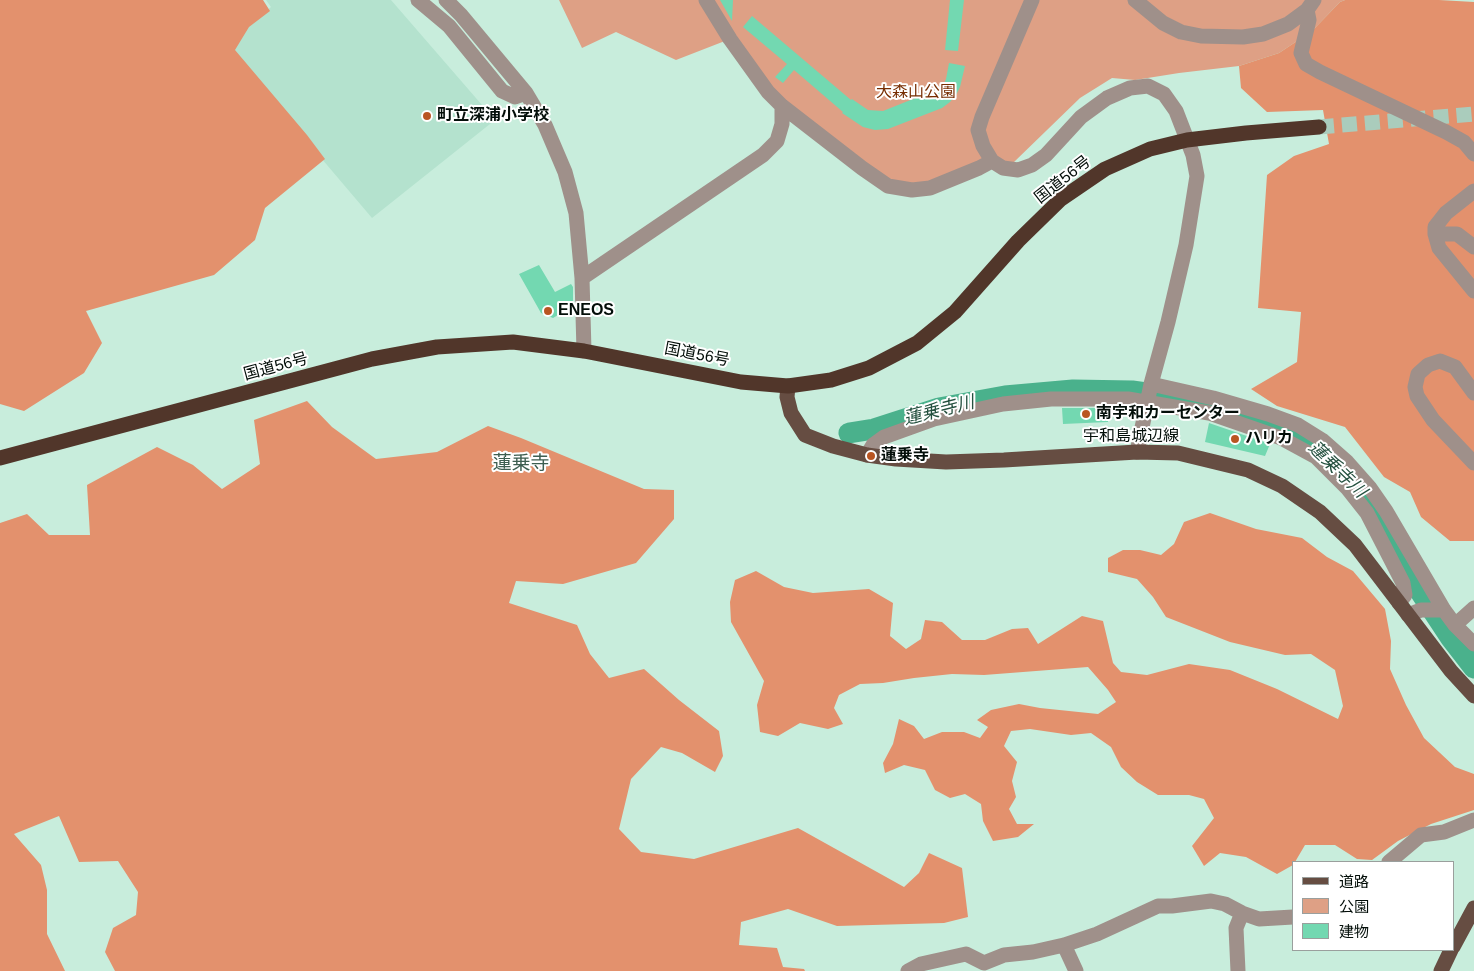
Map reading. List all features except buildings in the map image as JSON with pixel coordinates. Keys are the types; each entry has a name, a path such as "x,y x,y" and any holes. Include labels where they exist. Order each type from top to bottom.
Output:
{"highway":[{"name":"国道56号","path":"0,458 372,359 437,346 513,342 584,350 741,382 788,386 831,380 869,368 917,343 954,312 1018,241 1061,199 1105,169 1150,149 1187,140 1319,127"}],"main road":[{"name":"宇和島城辺線","path":"788,386 787,397 791,413 805,435 833,446 867,455 946,462 1137,452 1178,453 1248,470 1282,486 1320,512 1355,545 1451,671 1474,696"},
{"path":"1454,944 1474,908"},
{"path":"1440,971 1450,951"}],"street":[{"path":"418,0 450,26 502,91 514,97 526,93"},
{"path":"446,0 461,15 526,93 545,125 565,172 576,213 582,278 584,350"},
{"path":"1032,0 978,130 983,146 992,161 1003,168 1018,170 1032,165 1046,155 1081,117 1107,98 1130,88 1148,86 1164,94 1176,111 1193,155 1197,176 1186,245 1151,384 1137,452"},
{"path":"1135,0 1163,23 1182,32 1202,36 1243,37 1263,34 1288,24 1311,4"},
{"path":"1311,4 1301,53 1306,64 1446,132 1464,142 1474,154"},
{"path":"709,5 730,39 768,92 782,106 888,186 912,190 930,188 992,161"},
{"path":"582,278 764,155 777,141 782,124 782,106"},
{"path":"1474,190 1446,213 1435,227 1439,248 1474,291"},
{"path":"1435,234 1457,234 1474,247"},
{"path":"1474,393 1454,367 1440,361 1428,365 1418,374 1415,387 1417,396 1433,420 1474,463"},
{"path":"1151,384 1213,398 1268,414 1298,425 1322,440 1347,462 1370,488 1386,511 1444,610 1455,625 1474,644"},
{"path":"867,455 873,445 884,437 934,419 1003,404 1051,399 1128,399 1209,413 1281,438 1316,457 1348,489 1367,513 1403,583 1405,595 1399,603"},
{"path":"1455,625 1474,608"},
{"path":"1408,615 1422,610 1444,610"},
{"path":"1390,861 1421,835 1444,832 1474,820"},
{"path":"908,971 921,964 966,954 984,963 1004,955 1033,952 1064,944 1097,934 1158,906 1212,901 1225,904 1242,913 1260,919 1292,916"},
{"path":"1238,971 1236,928 1242,913"},
{"path":"1064,944 1076,971"}],"shaded area":[{"path":"0,0 263,0 270,11 249,27 235,50 325,159 265,208 255,240 214,275 86,311 102,343 84,373 24,411 0,404"},
{"path":"266,0 391,0 495,120 372,218 226,46 271,7"},
{"path":"1345,0 1474,2 1474,541 1450,541 1421,517 1410,492 1384,477 1345,427 1277,406 1251,389 1297,362 1301,312 1258,308 1267,175 1294,156 1329,144 1323,110 1267,112 1241,88 1239,66 1279,53 1312,31 1340,2"},
{"path":"307,401 332,427 376,459 437,452 488,426 644,489 674,490 674,519 636,563 563,584 516,581 509,603 577,625 590,654 609,678 644,669 679,700 719,731 723,756 715,772 682,753 661,747 631,779 619,829 641,852 694,859 798,828 904,887 919,873 929,853 962,868 968,917 944,923 837,926 788,909 741,922 739,945 777,948 783,967 804,969 805,971 115,971 105,952 113,928 136,915 138,892 118,861 79,862 59,816 14,834 41,865 47,890 47,934 65,971 0,971 0,523 27,514 49,535 90,535 87,485 157,447 193,465 222,489 260,464 254,420"},
{"path":"1210,513 1256,529 1302,538 1327,557 1353,571 1385,609 1391,641 1390,669 1406,705 1424,738 1455,767 1474,774 1474,810 1431,824 1398,841 1372,860 1357,859 1335,845 1305,845 1296,861 1292,861 1292,866 1277,874 1246,857 1220,853 1204,866 1192,846 1214,818 1204,799 1189,795 1158,795 1137,782 1121,767 1111,747 1091,733 1071,735 1030,729 1011,731 1004,746 1017,762 1012,781 1016,797 1009,809 1017,824 1034,824 1018,837 993,841 983,821 981,804 965,794 950,798 935,790 925,770 904,765 885,773 883,763 893,744 899,719 914,726 924,739 942,732 964,732 980,738 988,727 977,720 991,710 1019,704 1098,714 1116,702 1088,667 984,675 952,674 860,684 839,695 834,708 843,724 828,729 800,723 778,736 760,732 757,705 764,681 731,622 730,602 735,580 756,571 784,587 813,593 869,589 893,603 890,636 906,649 921,639 925,620 942,622 962,640 985,640 1012,629 1028,628 1038,644 1082,616 1103,621 1113,663 1121,672 1147,675 1189,664 1230,670 1277,689 1338,719 1343,706 1335,670 1311,654 1285,655 1230,642 1166,617 1153,597 1137,579 1108,572 1108,558 1123,550 1140,550 1161,555 1174,544 1184,522"}],"green space":[{"name":"大森山公園","path":"559,0 1345,0 1340,2 1312,31 1279,53 1239,66 1135,80 1112,78 1080,98 1013,163 992,161 930,188 888,186 782,106 730,39 676,60 616,32 582,48"}],"waterway":[{"name":"蓮乗寺川","path":"849,433 874,429 939,408 1005,396 1073,390 1132,391 1182,398 1240,413 1292,432 1317,445 1346,473 1366,496 1419,590 1450,637 1474,668"}],"tunnel":[{"path":"1319,127 1474,114"}],"place":[{"name":"町立深浦小学校","path":"427,116"},
{"name":"ENEOS","path":"548,311"},
{"name":"南宇和カーセンター","path":"1086,414"},
{"name":"ハリカ","path":"1235,439"},
{"name":"蓮乗寺","path":"871,456"}],"district":[{"name":"蓮乗寺","path":"521,464"}]}
